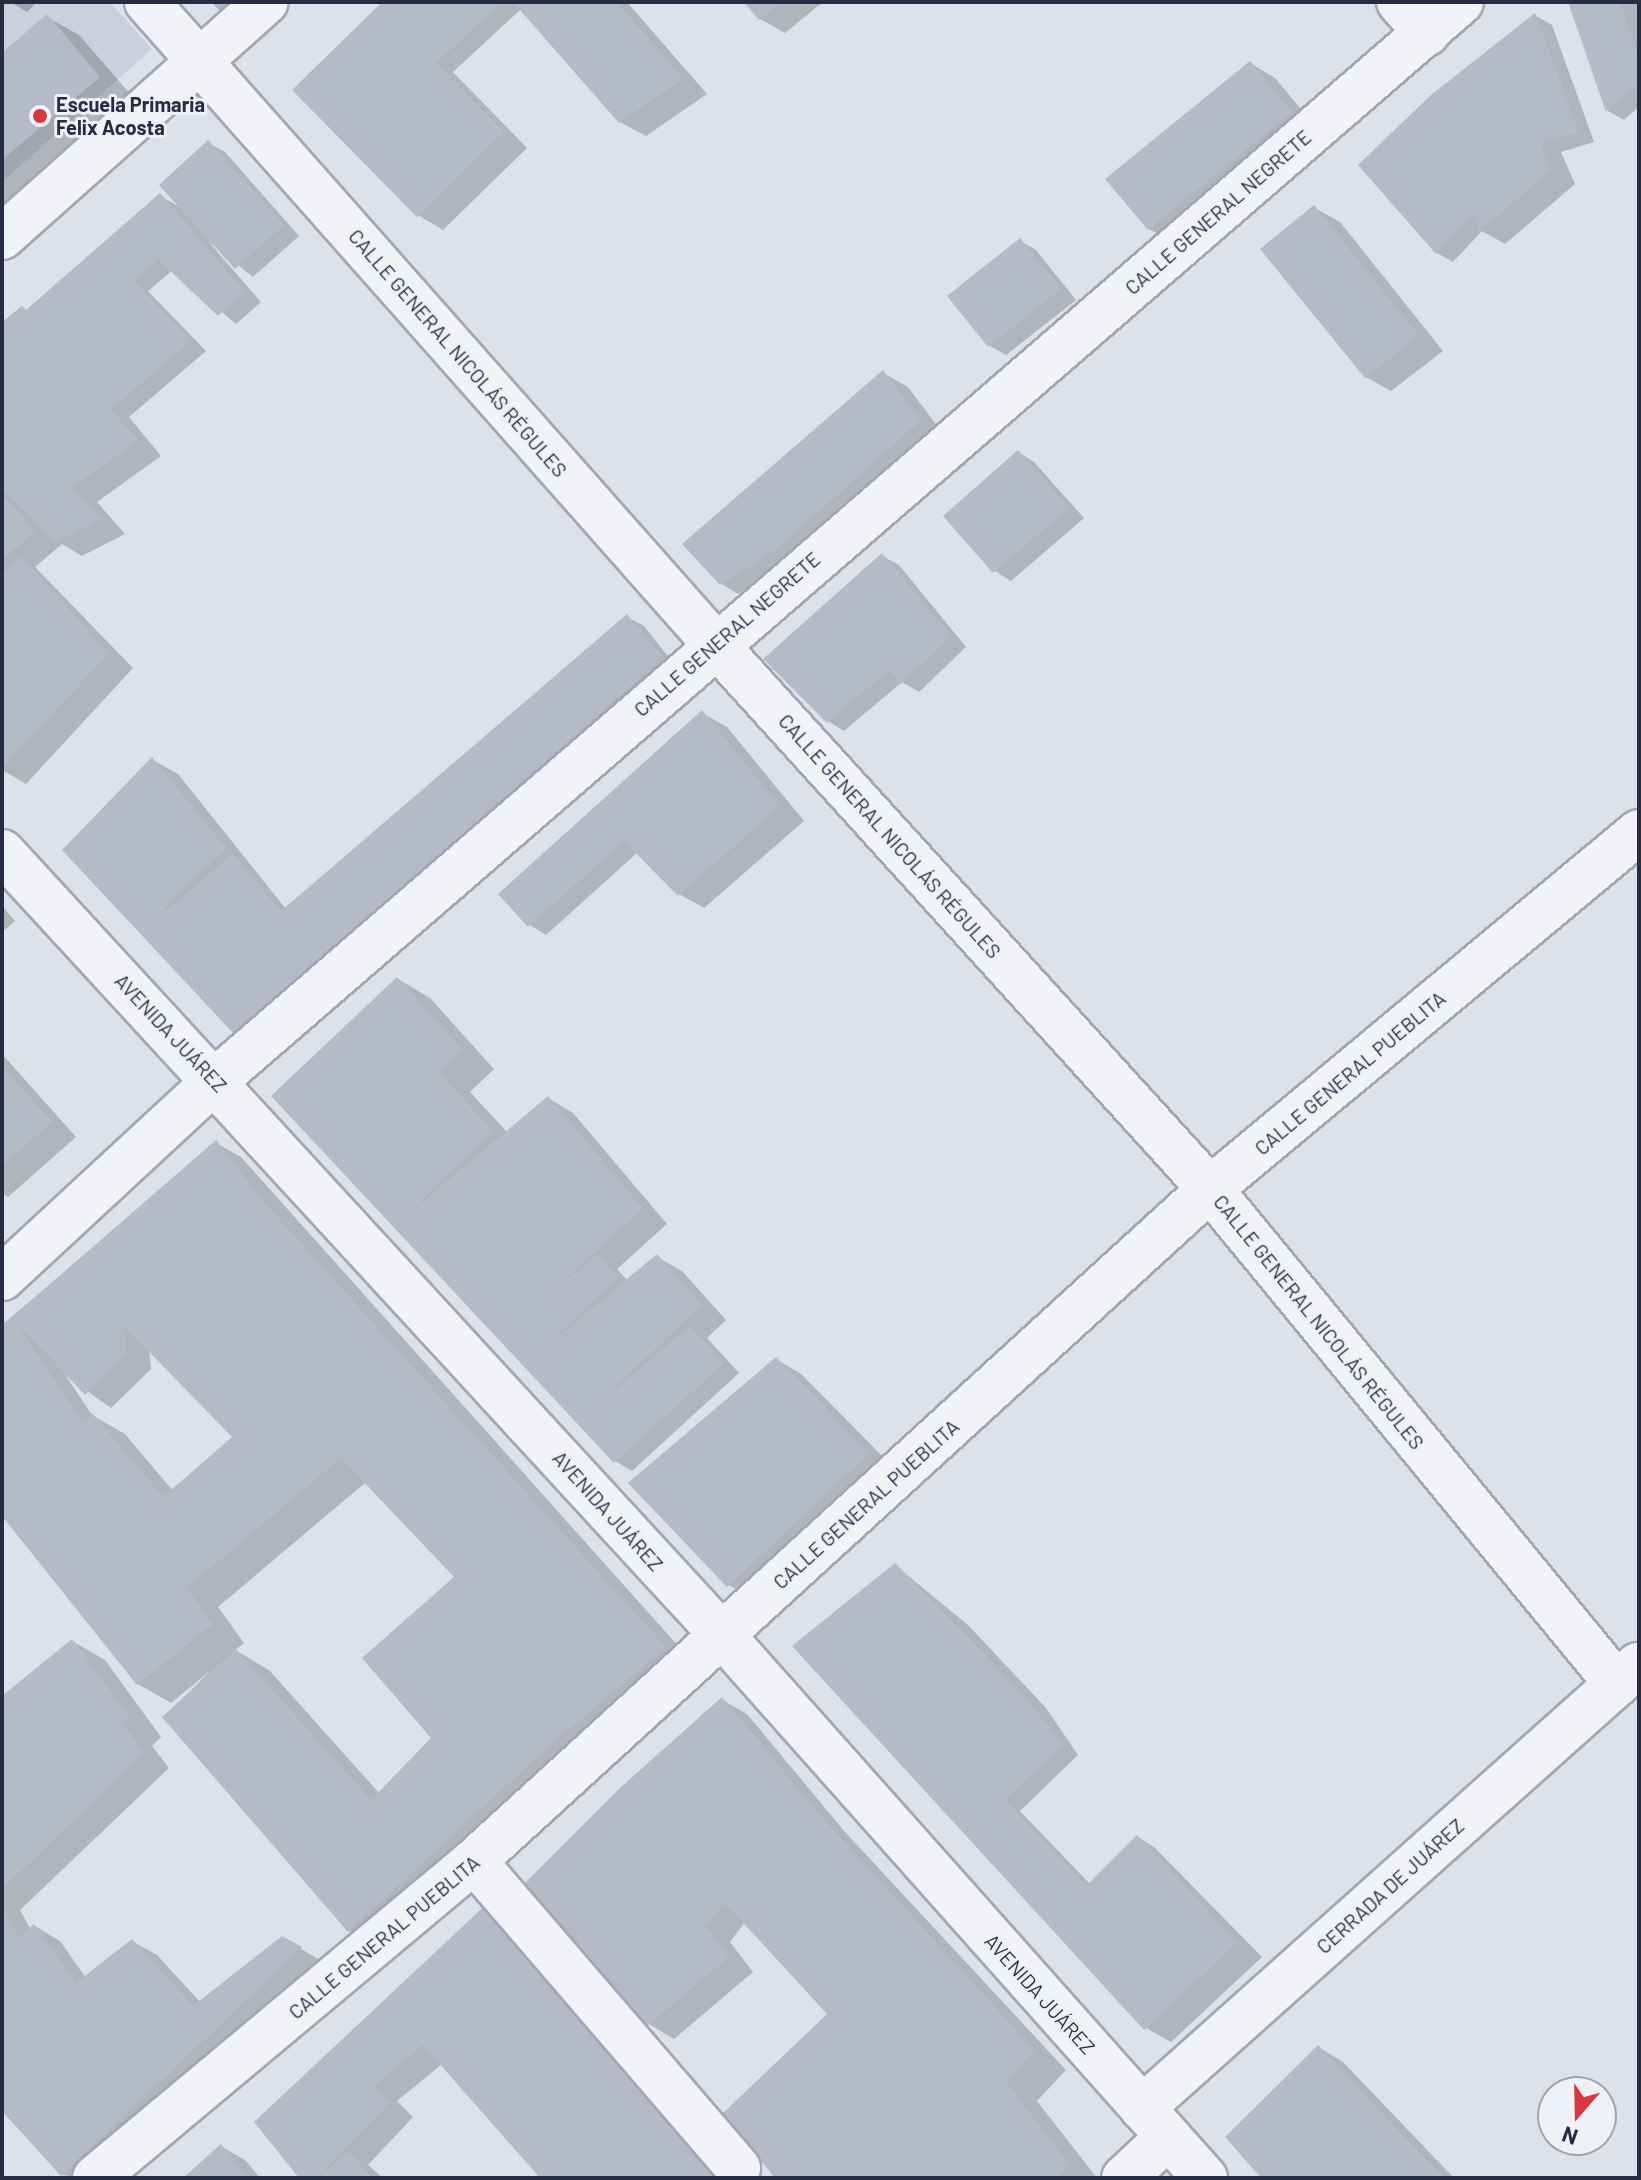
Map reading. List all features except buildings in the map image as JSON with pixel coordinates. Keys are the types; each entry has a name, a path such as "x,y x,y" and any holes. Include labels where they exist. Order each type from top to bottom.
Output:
{"street":[{"name":"CALLE GENERAL NICOLÁS RÉGULES","path":"147,2 715,644 1210,1189 1628,1674"},
{"path":"2,237 266,2"},
{"name":"CALLE GENERAL NEGRETE","path":"2,1278 216,1080 715,644 1413,18 1461,2"},
{"name":"CALLE GENERAL PUEBLITA","path":"95,2178 474,1861 1210,1189 1639,832"},
{"name":"AVENIDA JUÁREZ","path":"2,852 216,1080 722,1635 1205,2178"},
{"name":"CERRADA DE JUÁREZ","path":"1124,2178 1155,2122 1628,1674"},
{"path":"474,1861 738,2168"}],"shaded area":[{"name":"Escuela Primaria Felix Acosta","path":"2,2 110,2 152,49 2,182"}],"place":[{"name":"Escuela Primaria Felix Acosta","path":"40,116"}]}
